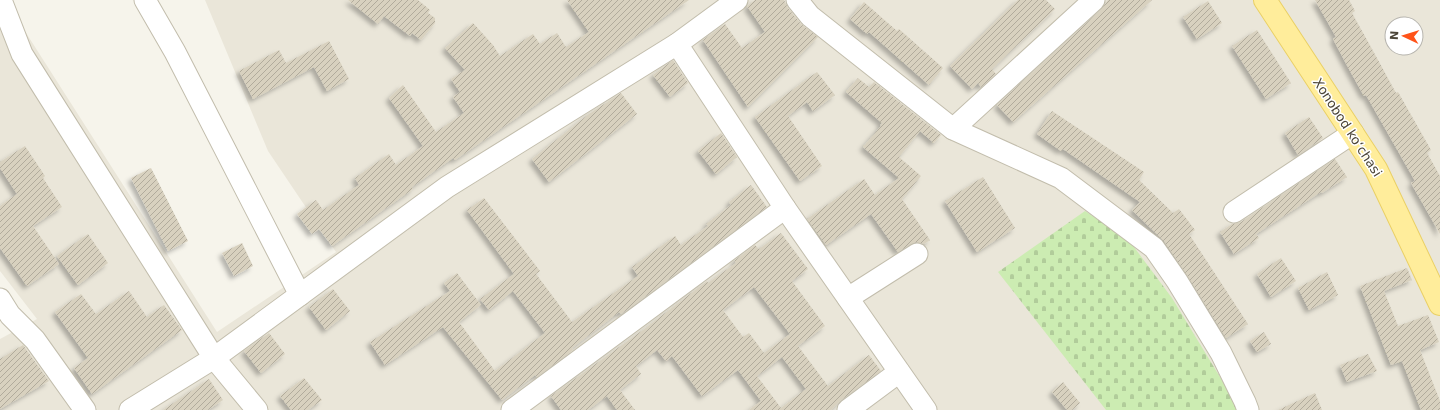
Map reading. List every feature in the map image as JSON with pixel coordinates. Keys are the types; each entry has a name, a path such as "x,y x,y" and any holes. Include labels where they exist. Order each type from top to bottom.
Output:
{"main road":[{"name":"Xonobod koʻchasi","path":"1265,0 1376,169 1440,304"}],"street":[{"path":"1,0 22,54 214,358 257,410"},
{"path":"145,0 175,52 300,295"},
{"path":"130,410 214,358 447,187 677,44 737,0"},
{"path":"797,0 810,16 953,129 1061,178 1154,248 1177,281 1221,353 1248,410"},
{"path":"953,129 1094,0"},
{"path":"677,44 785,208 926,410"},
{"path":"1234,212 1353,133"},
{"path":"512,410 785,208"},
{"path":"848,298 917,254"},
{"path":"3,311 36,340 85,410"},
{"path":"848,410 899,372"}],"shaded area":[{"path":"0,0 5,0 217,332 336,252 268,151 205,0 1440,0 1440,410 0,410 0,339 37,319 0,271"}],"green space":[{"path":"1085,211 1128,239 1172,298 1240,410 1106,410 998,272"}],"building":[{"path":"348,0 418,0 430,10 428,13 435,18 435,23 421,40 412,33 410,36 384,16 378,24"},
{"path":"567,0 689,0 455,160 453,158 412,187 413,189 332,246 319,229 312,234 297,214 316,200 323,210 359,185 355,178 389,154 396,165 423,146 389,98 403,85 436,132 464,113 453,97 460,92 451,79 465,70 445,48 473,23 493,45 500,56 533,34 540,44 557,33 566,47 589,32"},
{"path":"755,0 784,0 788,8 801,24 818,37 748,107 703,40 725,24 742,48 765,32 747,6"},
{"path":"1018,0 1046,0 1055,9 992,69 996,74 981,87 978,83 972,89 950,66"},
{"path":"1108,0 1152,0 1013,122 997,105 1102,9"},
{"path":"1315,0 1349,0 1355,11 1352,13 1396,93 1398,92 1431,150 1427,153 1440,176 1440,234 1411,183 1415,181 1366,95 1364,96 1350,71 1333,39 1336,37"},
{"path":"1208,1 1222,23 1197,39 1183,17"},
{"path":"864,2 897,31 899,29 943,68 929,85 869,32 867,34 850,19"},
{"path":"1257,30 1291,83 1266,99 1232,46"},
{"path":"329,41 349,79 327,91 314,67 253,99 239,71 279,50 286,63"},
{"path":"673,60 688,83 670,97 653,75"},
{"path":"817,72 835,95 813,111 807,102 788,116 822,166 800,181 755,117"},
{"path":"858,78 869,87 874,82 941,135 934,143 920,131 899,157 921,176 902,199 930,240 924,244 916,242 898,252 871,214 826,245 807,219 864,179 875,195 899,178 863,147 882,123 846,92"},
{"path":"621,93 637,114 549,182 532,159 589,114"},
{"path":"1052,111 1144,172 1139,180 1173,213 1179,209 1195,230 1189,234 1248,324 1226,338 1164,241 1132,210 1140,202 1063,149 1061,151 1037,134"},
{"path":"1309,117 1323,138 1298,155 1285,133"},
{"path":"721,133 737,157 716,174 698,151"},
{"path":"25,146 45,176 43,178 62,207 33,226 59,264 27,286 0,248 0,206 17,194 0,168 0,162"},
{"path":"1335,159 1347,177 1256,234 1259,238 1234,254 1220,232 1232,224 1241,222"},
{"path":"151,168 188,241 168,251 131,178"},
{"path":"983,177 1015,228 977,252 945,201"},
{"path":"751,185 767,207 621,314 619,312 572,348 573,350 537,377 535,375 502,400 443,327 385,365 370,342 450,291 444,283 457,273 481,305 459,322 495,371 545,333 513,291 489,310 480,299 514,274 467,210 484,198 540,271 536,274 572,322 638,276 632,267 675,236 681,245 708,226 706,224 731,205 729,202"},
{"path":"781,233 808,269 792,281 825,326 798,346 828,386 869,355 881,371 841,400 831,410 749,410 761,401 738,370 702,396 672,356 666,361 657,350 636,366 641,374 620,390 635,410 617,410 607,396 588,410 561,410 551,396 643,330 707,281 708,283 736,263 734,261 755,245 759,249","holes":["754,287 790,334 764,353 749,333 743,337 723,310","782,357 806,389 781,408 757,376"]},
{"path":"88,234 108,263 78,285 57,256"},
{"path":"242,243 253,266 234,276 222,253"},
{"path":"1281,258 1296,281 1271,297 1257,274"},
{"path":"1407,268 1412,280 1384,291 1398,326 1428,315 1439,342 1420,350 1440,401 1440,410 1421,410 1402,361 1391,365 1360,286"},
{"path":"1327,272 1338,295 1309,310 1298,288"},
{"path":"333,289 350,311 326,330 309,307"},
{"path":"129,291 147,317 164,305 182,330 92,394 74,368 88,358 55,312 81,294 96,314"},
{"path":"1264,332 1271,344 1257,352 1250,341"},
{"path":"269,333 285,354 261,373 244,351"},
{"path":"23,345 49,381 0,409 0,359"},
{"path":"1368,354 1377,371 1347,382 1340,365"},
{"path":"304,378 322,400 308,410 291,410 280,396"},
{"path":"209,379 223,400 208,410 163,410"},
{"path":"1063,382 1080,403 1072,410 1067,410 1052,392"},
{"path":"1315,393 1322,410 1278,410"}]}
